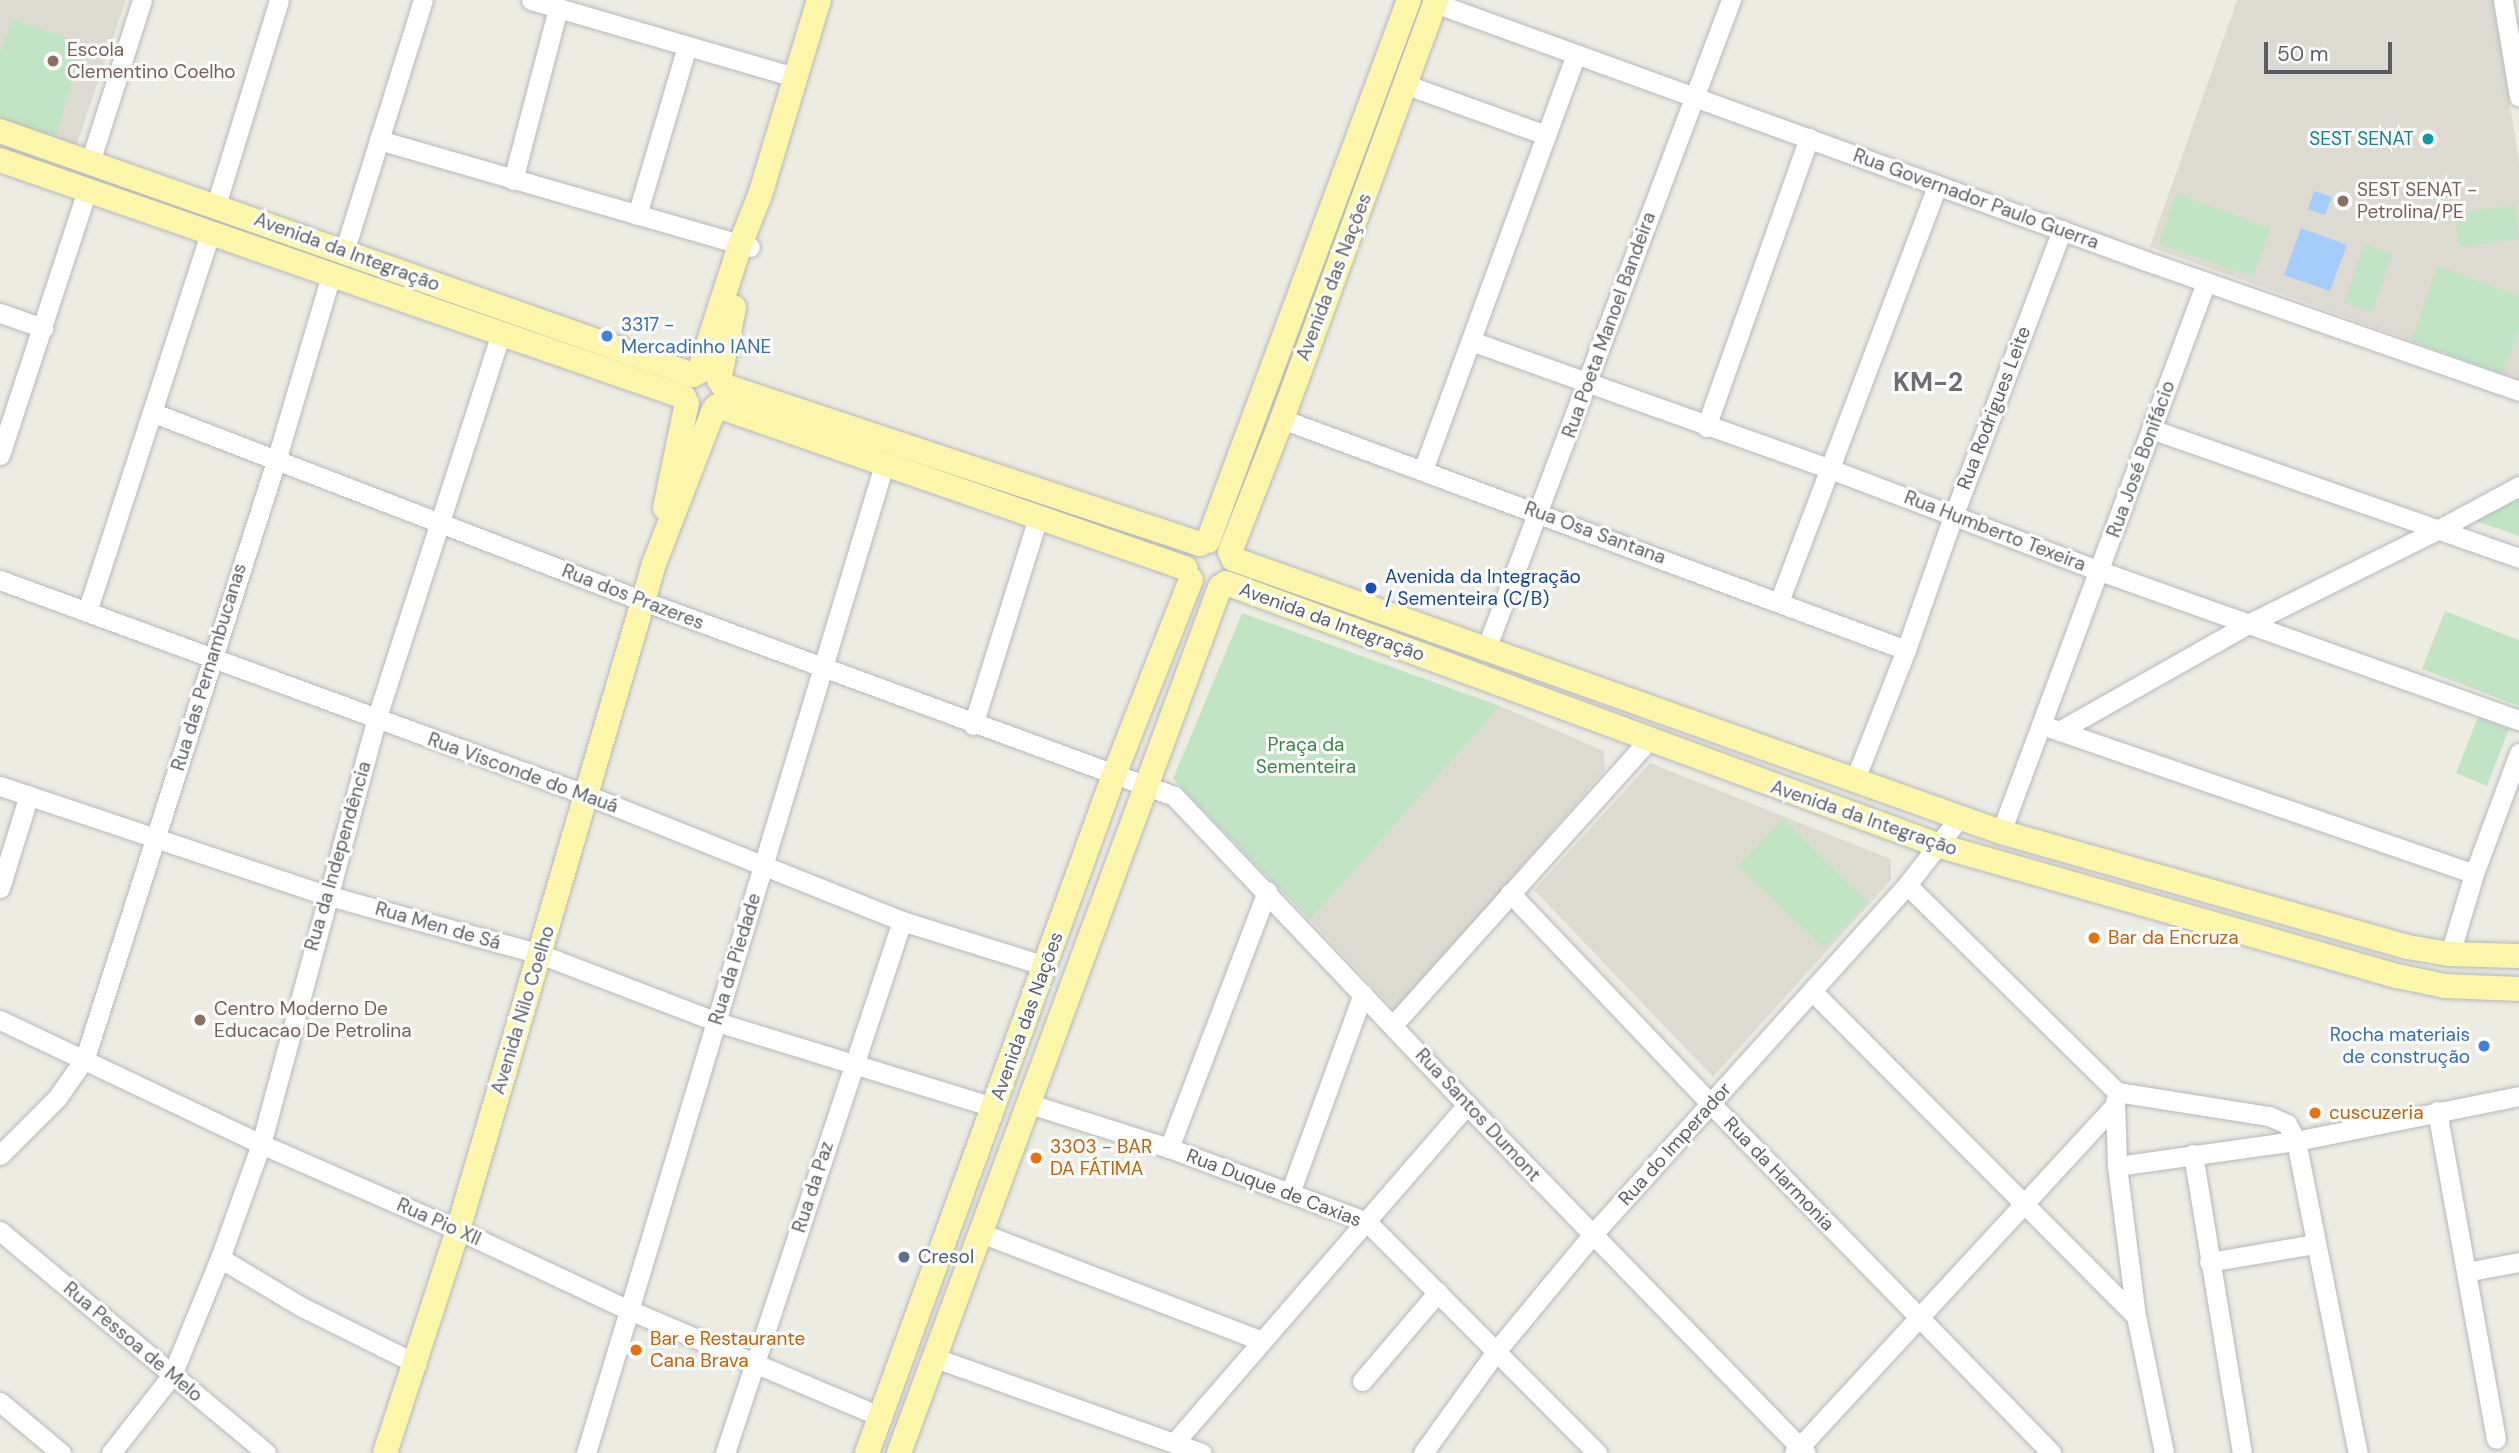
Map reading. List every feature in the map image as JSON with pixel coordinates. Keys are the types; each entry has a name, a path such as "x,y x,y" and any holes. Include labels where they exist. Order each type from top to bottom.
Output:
{"main road":[{"path":"797,78 819,0"},
{"name":"Avenida das Nações","path":"1217,549 1409,0"},
{"name":"Avenida das Nações","path":"1217,549 1282,419 1436,1"},
{"name":"Avenida Nilo Coelho","path":"385,1453 458,1230 705,391 760,195 797,78"},
{"name":"Avenida da Integração","path":"0,131 216,205 705,391 884,466 1038,518 1189,574"},
{"name":"Avenida da Integração","path":"0,160 501,334 705,391 1217,549 1854,782 2001,832 2370,937 2450,954 2513,956"},
{"path":"1217,549 1233,572 1223,585 1204,589 1189,574 1188,555 1217,549"},
{"name":"Avenida das Nações","path":"867,1453 1189,574"},
{"name":"Avenida da Integração","path":"1223,585 1940,846 2397,976 2445,986 2514,989"},
{"name":"Avenida das Nações","path":"900,1453 1223,585"},
{"path":"2513,956 2514,989"}],"street":[{"path":"90,162 142,0"},
{"path":"216,205 279,0"},
{"path":"344,253 423,0"},
{"path":"531,0 797,78"},
{"name":"Rua Poeta Manoel Bandeira","path":"1486,649 1589,383 1692,96 1731,0"},
{"path":"2502,0 2519,97"},
{"name":"Rua Governador Paulo Guerra","path":"1436,1 2206,282 2519,391"},
{"path":"513,180 558,9"},
{"path":"637,215 687,47"},
{"path":"1423,470 1576,54"},
{"path":"1407,85 1546,135"},
{"path":"1706,427 1809,138"},
{"path":"379,140 745,246"},
{"path":"1779,602 1937,185"},
{"path":"1,448 87,190"},
{"name":"Rua Rodrigues Leite","path":"1854,782 1906,650 1954,514 2062,230"},
{"path":"87,612 154,413 210,234"},
{"name":"Rua das Pernambucanas","path":"0,1155 57,1098 85,1058 156,839 210,658 276,461 331,275"},
{"name":"Rua José Bonifácio","path":"2001,832 2050,727 2100,571 2206,282"},
{"path":"0,313 43,328"},
{"name":"Rua da Independência","path":"111,1453 172,1375 220,1258 261,1144 326,895 376,720 501,334"},
{"name":"Rua Humberto Texeira","path":"1471,341 1954,514 2100,571 2519,720"},
{"name":"Rua dos Prazeres","path":"154,413 643,601 1146,788"},
{"name":"Rua Osa Santana","path":"1282,419 1906,650"},
{"path":"2151,429 2441,528 2519,558"},
{"name":"Rua da Piedade","path":"586,1453 627,1309 717,1022 884,466"},
{"path":"2050,727 2519,486"},
{"path":"973,725 1038,518"},
{"name":"Rua Visconde do Mauá","path":"0,580 376,720 587,795 902,921 1045,966"},
{"path":"2050,727 2474,874"},
{"path":"1393,1025 1649,740"},
{"path":"2450,954 2474,874 2519,753"},
{"name":"Rua Men de Sá","path":"0,786 326,895 540,954 717,1022 994,1107"},
{"name":"Rua Santos Dumont","path":"1146,788 1174,796 1800,1451"},
{"path":"0,888 29,795"},
{"name":"Rua do Imperador","path":"1423,1453 1497,1350 1592,1234 1907,885 1940,846 1959,818"},
{"path":"1907,885 2115,1099 2269,1116 2287,1124 2296,1140 2358,1453"},
{"path":"1169,1148 1267,891"},
{"name":"Rua da Harmonia","path":"1510,892 1711,1104 2052,1453"},
{"name":"Rua da Paz","path":"725,1453 902,921"},
{"path":"1812,991 2136,1316"},
{"path":"1290,1193 1363,994"},
{"name":"Rua Pio XII","path":"0,1020 85,1058 261,1144 458,1230 627,1309 881,1417"},
{"path":"2117,1166 2296,1140 2519,1096"},
{"path":"2115,1099 2117,1166 2136,1316 2164,1453"},
{"path":"1800,1451 2115,1099"},
{"name":"Rua Duque de Caxias","path":"1030,1104 1169,1148 1367,1222 1597,1453"},
{"path":"1174,1443 1467,1105"},
{"path":"2437,1111 2496,1439"},
{"path":"2193,1154 2242,1453"},
{"name":"Rua Pessoa de Melo","path":"0,1231 266,1453"},
{"path":"981,1233 1262,1341"},
{"path":"2209,1262 2315,1244"},
{"path":"220,1258 302,1307 416,1364"},
{"path":"2466,1272 2519,1262"},
{"path":"1362,1381 1438,1292"},
{"path":"935,1358 1198,1452"},
{"path":"0,1402 61,1453"}],"shaded area":[{"name":"Escola Clementino Coelho","path":"0,0 126,0 75,149 0,122"},
{"name":"SEST SENAT - Petrolina/PE","path":"2237,0 2493,0 2519,162 2519,379 2150,247"},
{"path":"1500,706 1604,751 1605,770 1396,1011 1310,920"},
{"path":"1650,763 1891,859 1891,880 1713,1077 1534,890"}],"green space":[{"path":"12,19 84,43 56,135 0,117 0,53"},
{"path":"2176,194 2270,228 2253,277 2159,244"},
{"path":"2514,205 2519,239 2460,247 2455,214"},
{"path":"2364,244 2392,254 2372,312 2344,303"},
{"path":"2438,266 2519,296 2519,328 2503,374 2411,341"},
{"path":"2519,500 2519,536 2473,520"},
{"path":"2445,611 2519,640 2519,706 2422,669"},
{"name":"Praça da Sementeira","path":"1242,613 1500,706 1310,920 1173,779"},
{"path":"2478,717 2509,729 2487,786 2456,773"},
{"path":"1783,819 1868,902 1823,948 1738,865"}],"water":[{"path":"2314,191 2332,197 2325,215 2308,209"},
{"path":"2301,228 2347,245 2330,291 2284,275"}],"place":[{"name":"Escola Clementino Coelho","path":"53,61"},
{"name":"SEST SENAT","path":"2428,139"},
{"name":"SEST SENAT - Petrolina/PE","path":"2343,201"},
{"name":"3317 - Mercadinho IANE","path":"607,336"},
{"name":"Avenida da Integração / Sementeira (C/B)","path":"1371,588"},
{"name":"Bar da Encruza","path":"2094,938"},
{"name":"Centro Moderno De Educacao De Petrolina","path":"200,1020"},
{"name":"Rocha materiais de construção","path":"2484,1046"},
{"name":"cuscuzeria","path":"2315,1113"},
{"name":"3303 - BAR DA FÁTIMA","path":"1036,1158"},
{"name":"Cresol","path":"904,1257"},
{"name":"Bar e Restaurante Cana Brava","path":"636,1350"}],"district":[{"name":"KM-2","path":"1928,383"}]}
